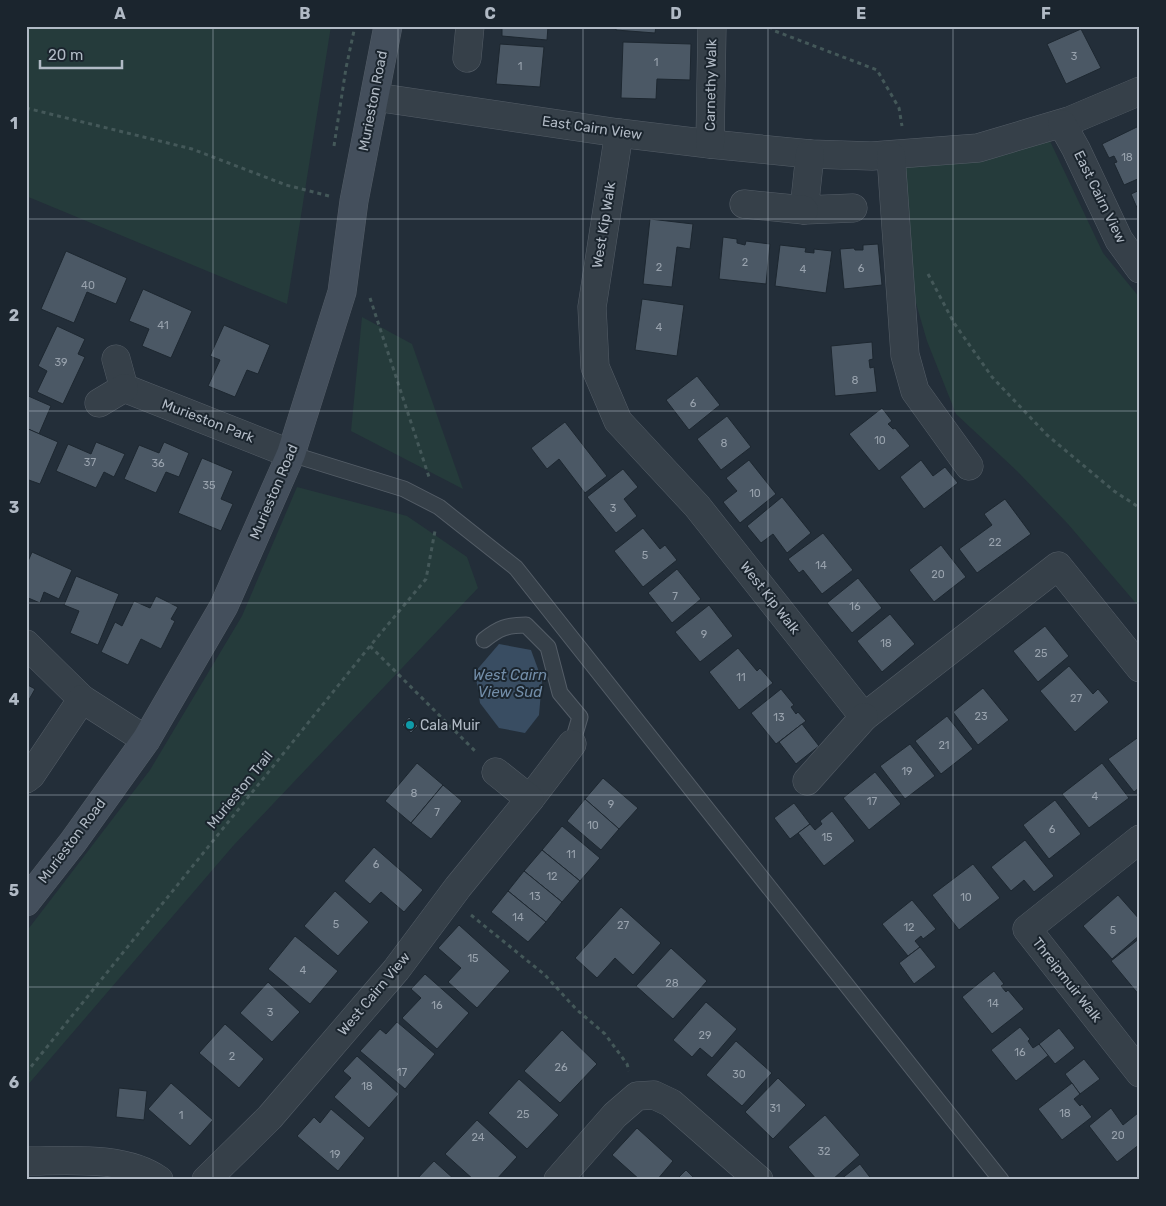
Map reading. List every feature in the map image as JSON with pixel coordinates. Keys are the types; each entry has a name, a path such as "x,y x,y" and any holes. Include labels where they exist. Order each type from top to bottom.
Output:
{"street":[{"name":"Murieston Road","path":"26,902 73,842 146,740 224,606 292,454 342,292 354,201 388,26"},
{"path":"467,58 470,26"},
{"name":"Carnethy Walk","path":"710,144 712,26"},
{"name":"East Cairn View","path":"375,97 619,133 710,144 810,154 899,155 978,148 1062,124 1140,91"},
{"name":"East Cairn View","path":"1062,124 1076,149 1119,240 1140,269"},
{"name":"West Kip Walk","path":"619,133 592,307 595,367 618,421 697,506 864,717"},
{"path":"804,210 810,154"},
{"path":"899,155 905,355 915,391 969,466"},
{"path":"744,204 804,210 853,208"},
{"path":"99,403 124,388 116,359"},
{"name":"Murieston Park","path":"124,388 292,454"},
{"path":"807,781 864,717 1058,566 1140,668"},
{"path":"26,644 82,699 146,740"},
{"path":"26,779 31,775 82,699"},
{"name":"West Cairn View","path":"206,1180 276,1109 396,970 450,898 572,744"},
{"path":"496,772 530,799"},
{"name":"Threipmuir Walk","path":"1140,839 1027,929 1140,1073"},
{"path":"558,1180 615,1115 637,1096 654,1094 671,1103 759,1180"},
{"path":"26,1161 84,1161 127,1165 152,1175 159,1180"}],"lane":[{"path":"292,454 404,489 439,507 516,568 1001,1180"},
{"path":"484,640 498,630 511,625 526,625 548,647 560,693 580,717 572,744"}],"path":[{"path":"334,146 346,68 355,26"},
{"path":"769,26 775,31 877,70 898,108 899,155"},
{"path":"26,108 192,149 286,186 354,201"},
{"path":"325,205 326,195"},
{"path":"928,274 954,323 992,377 1047,436 1114,491 1140,508"},
{"path":"381,332 439,507"},
{"name":"Murieston Trail","path":"26,1073 426,578 439,507"},
{"path":"370,646 496,772"},
{"path":"450,898 545,975 576,1009 605,1034 627,1064 637,1096"}],"green space":[{"path":"26,26 331,26 287,304 26,196"},
{"path":"1049,139 1103,253 1140,298 1140,608 1068,524 1017,471 956,414 927,341 911,286 901,167"},
{"path":"362,317 412,344 463,489 351,431"},
{"path":"297,487 407,516 467,557 478,588 233,846 26,1087 26,932 150,770 242,616"}],"water":[{"name":"West Cairn View Sud","path":"499,644 531,650 542,680 539,715 525,733 499,728 480,703 475,672"}],"building":[{"path":"502,26 548,26 547,40 502,36"},
{"path":"616,26 656,26 655,33 616,30"},
{"path":"1081,29 1101,68 1066,84 1047,44"},
{"path":"623,42 691,44 690,80 657,79 656,99 621,98"},
{"path":"500,44 544,47 540,87 496,84"},
{"path":"1139,126 1140,178 1124,185 1114,163 1117,162 1114,156 1109,158 1102,144"},
{"path":"1140,190 1140,209 1138,210 1131,194"},
{"path":"650,219 693,224 690,249 677,247 672,287 643,284"},
{"path":"723,237 737,239 737,243 745,245 746,241 770,244 766,284 719,279"},
{"path":"878,244 882,285 844,289 840,249 854,248 855,250 863,250 863,245"},
{"path":"780,245 806,248 805,252 814,253 814,249 832,251 826,293 775,286"},
{"path":"66,251 127,278 116,304 87,292 74,323 41,309"},
{"path":"143,289 192,311 171,358 142,346 149,329 129,321"},
{"path":"642,299 684,305 677,356 635,350"},
{"path":"224,325 270,345 258,374 247,370 235,397 208,386 220,360 210,356"},
{"path":"57,326 85,339 78,354 85,357 63,404 37,392 47,371 38,366"},
{"path":"872,342 873,359 869,360 870,368 874,367 877,392 835,396 831,346"},
{"path":"697,376 720,405 689,430 666,400"},
{"path":"26,395 51,406 39,434 26,428"},
{"path":"882,408 892,421 888,424 893,429 895,428 910,446 879,471 849,434"},
{"path":"727,416 751,447 721,470 697,439"},
{"path":"565,422 607,476 585,493 559,459 547,469 531,448"},
{"path":"26,428 58,442 40,484 26,479"},
{"path":"96,442 125,454 114,477 104,472 96,488 56,471 68,444 91,454"},
{"path":"164,442 189,453 179,477 166,472 156,493 124,479 139,445 159,453"},
{"path":"202,458 233,471 221,499 233,504 221,531 178,513"},
{"path":"749,460 776,494 740,523 723,502 737,491 726,478"},
{"path":"921,460 933,476 945,467 958,483 924,509 900,477"},
{"path":"623,469 638,487 624,499 637,516 616,533 587,497"},
{"path":"782,497 811,533 787,553 773,534 761,543 747,526"},
{"path":"1005,499 1031,534 977,573 959,549 992,525 984,514"},
{"path":"643,528 660,549 665,545 677,560 643,587 614,551"},
{"path":"823,533 853,570 822,594 803,570 799,573 788,559"},
{"path":"941,545 966,577 934,602 909,570"},
{"path":"32,552 72,570 59,599 44,592 40,603 26,597 26,566"},
{"path":"677,569 701,599 672,623 648,593"},
{"path":"76,576 119,594 98,645 70,633 79,611 64,605"},
{"path":"858,578 882,608 852,633 827,603"},
{"path":"156,596 178,607 171,619 175,621 161,649 141,639 128,665 101,652 115,622 122,626 134,601 150,608"},
{"path":"709,605 733,636 700,662 675,632"},
{"path":"890,614 915,644 882,672 857,641"},
{"path":"1045,626 1069,656 1038,682 1013,651"},
{"path":"738,648 757,671 760,668 773,683 739,710 709,672"},
{"path":"1069,666 1093,694 1098,689 1109,702 1075,732 1040,691"},
{"path":"26,684 35,689 26,705"},
{"path":"983,688 1009,720 978,745 953,712"},
{"path":"781,689 794,705 791,707 796,714 798,712 806,721 776,744 751,713"},
{"path":"947,716 973,749 941,774 915,741"},
{"name":"Cala Muir","path":"409,717 418,726 411,733 402,725"},
{"path":"802,724 819,746 796,764 779,742"},
{"path":"1140,736 1140,787 1134,792 1108,759"},
{"path":"910,744 935,776 905,799 880,766"},
{"path":"417,763 443,785 411,823 385,801"},
{"path":"1102,763 1129,798 1089,828 1062,794"},
{"path":"875,772 901,804 869,830 843,798"},
{"path":"603,778 638,808 619,829 585,799"},
{"path":"443,785 462,801 431,839 411,823"},
{"path":"585,799 619,829 601,850 567,821"},
{"path":"1055,800 1081,834 1049,859 1023,825"},
{"path":"794,803 810,824 790,839 774,818"},
{"path":"832,811 855,841 824,866 798,833 810,824 815,830 822,824 820,821"},
{"path":"562,826 600,858 580,881 542,850"},
{"path":"1025,840 1054,876 1034,892 1024,880 1011,891 991,867"},
{"path":"374,847 423,890 404,912 381,892 370,904 344,881"},
{"path":"542,850 580,881 562,902 524,871"},
{"path":"973,864 1000,898 959,930 932,895"},
{"path":"524,871 562,902 546,922 508,891"},
{"path":"335,891 369,922 338,956 304,926"},
{"path":"508,891 546,922 528,942 491,912"},
{"path":"1118,895 1140,920 1140,935 1112,959 1083,926"},
{"path":"912,900 936,929 923,939 921,936 915,941 920,947 908,956 882,924"},
{"path":"621,907 661,943 633,975 615,958 597,978 575,958"},
{"path":"459,925 510,971 477,1008 448,982 461,968 438,948"},
{"path":"295,936 338,971 310,1004 268,969"},
{"path":"1140,938 1140,996 1111,961"},
{"path":"920,947 936,967 914,984 899,963"},
{"path":"671,948 707,981 673,1019 636,986"},
{"path":"994,971 1004,984 1001,986 1006,992 1008,990 1024,1009 992,1034 962,997"},
{"path":"425,974 469,1013 437,1049 402,1018 421,998 411,989"},
{"path":"268,982 300,1012 272,1042 240,1013"},
{"path":"706,1002 737,1029 712,1058 700,1048 692,1057 673,1040"},
{"path":"397,1022 435,1054 405,1089 360,1051 380,1029 386,1034"},
{"path":"225,1024 264,1059 239,1088 199,1053"},
{"path":"1020,1027 1030,1039 1028,1041 1033,1048 1039,1044 1049,1055 1016,1081 991,1050"},
{"path":"1059,1028 1075,1048 1055,1064 1039,1044"},
{"path":"562,1030 597,1064 560,1103 524,1071"},
{"path":"736,1041 772,1073 742,1106 706,1075"},
{"path":"357,1056 399,1094 369,1128 334,1097 351,1078 343,1071"},
{"path":"1084,1059 1100,1079 1080,1094 1065,1074"},
{"path":"778,1078 806,1105 773,1139 745,1112"},
{"path":"519,1079 559,1115 527,1149 488,1113"},
{"path":"171,1083 213,1120 190,1146 148,1109"},
{"path":"1072,1083 1080,1094 1074,1099 1080,1106 1082,1104 1092,1117 1062,1140 1038,1109"},
{"path":"119,1088 147,1091 144,1120 116,1117"},
{"path":"1111,1108 1123,1125 1138,1113 1140,1116 1140,1144 1117,1162 1089,1126"},
{"path":"331,1109 365,1138 338,1171 297,1136 314,1117 320,1123"},
{"path":"825,1115 860,1155 832,1180 817,1180 788,1147"},
{"path":"477,1120 517,1157 496,1180 474,1180 445,1154"},
{"path":"637,1128 673,1161 657,1180 640,1180 612,1155"},
{"path":"434,1161 455,1180 416,1180"},
{"path":"860,1164 872,1180 840,1180"},
{"path":"686,1170 696,1180 676,1180"}],"place":[{"name":"Cala Muir","path":"410,725"}]}
